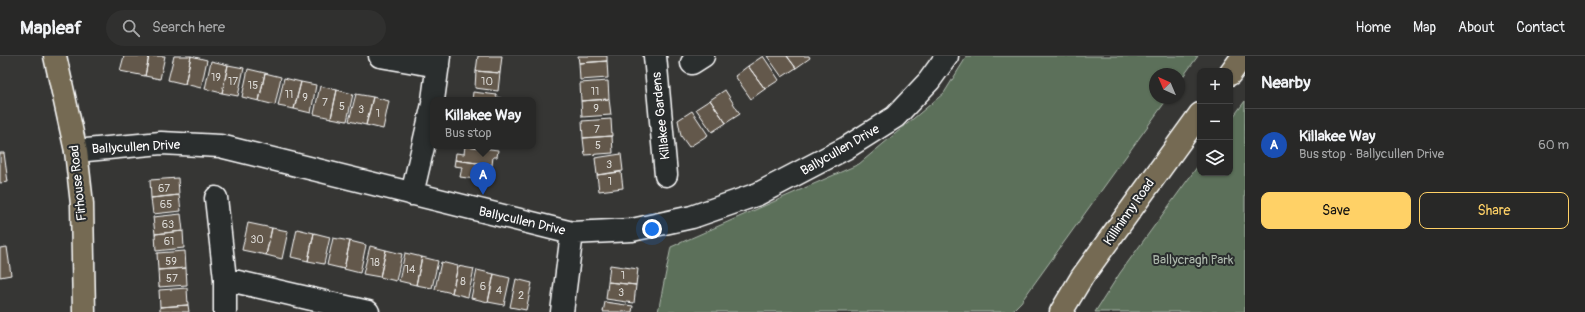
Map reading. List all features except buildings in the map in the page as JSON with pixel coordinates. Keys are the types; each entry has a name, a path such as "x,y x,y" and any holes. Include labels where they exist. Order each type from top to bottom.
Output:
{"main road":[{"name":"Firhouse Road","path":"55,56 76,151 82,204 84,312"},
{"path":"1233,70 1243,56"},
{"name":"Killininny Road","path":"1061,312 1082,277 1197,118"}],"street":[{"path":"380,56 438,61 434,97"},
{"name":"Killakee Gardens","path":"655,56 666,175"},
{"name":"Ballycullen Drive","path":"76,151 161,144 220,146 572,233 632,230 663,224 692,216 758,194 846,148 895,117 929,81 947,56"},
{"path":"412,194 430,117"},
{"path":"216,198 225,279 225,312"},
{"path":"562,312 572,233"},
{"path":"225,279 368,312"}],"green space":[{"path":"967,56 1198,56 1185,74 1185,68 1149,68 1149,104 1164,104 1021,302 1011,312 658,312 671,247 859,164 944,93"},
{"name":"Ballycragh Park","path":"1245,101 1245,312 1095,312 1120,273 1197,167 1197,176 1233,176 1233,117"}],"place":[{"name":"Killakee Way","path":"483,195"}]}
